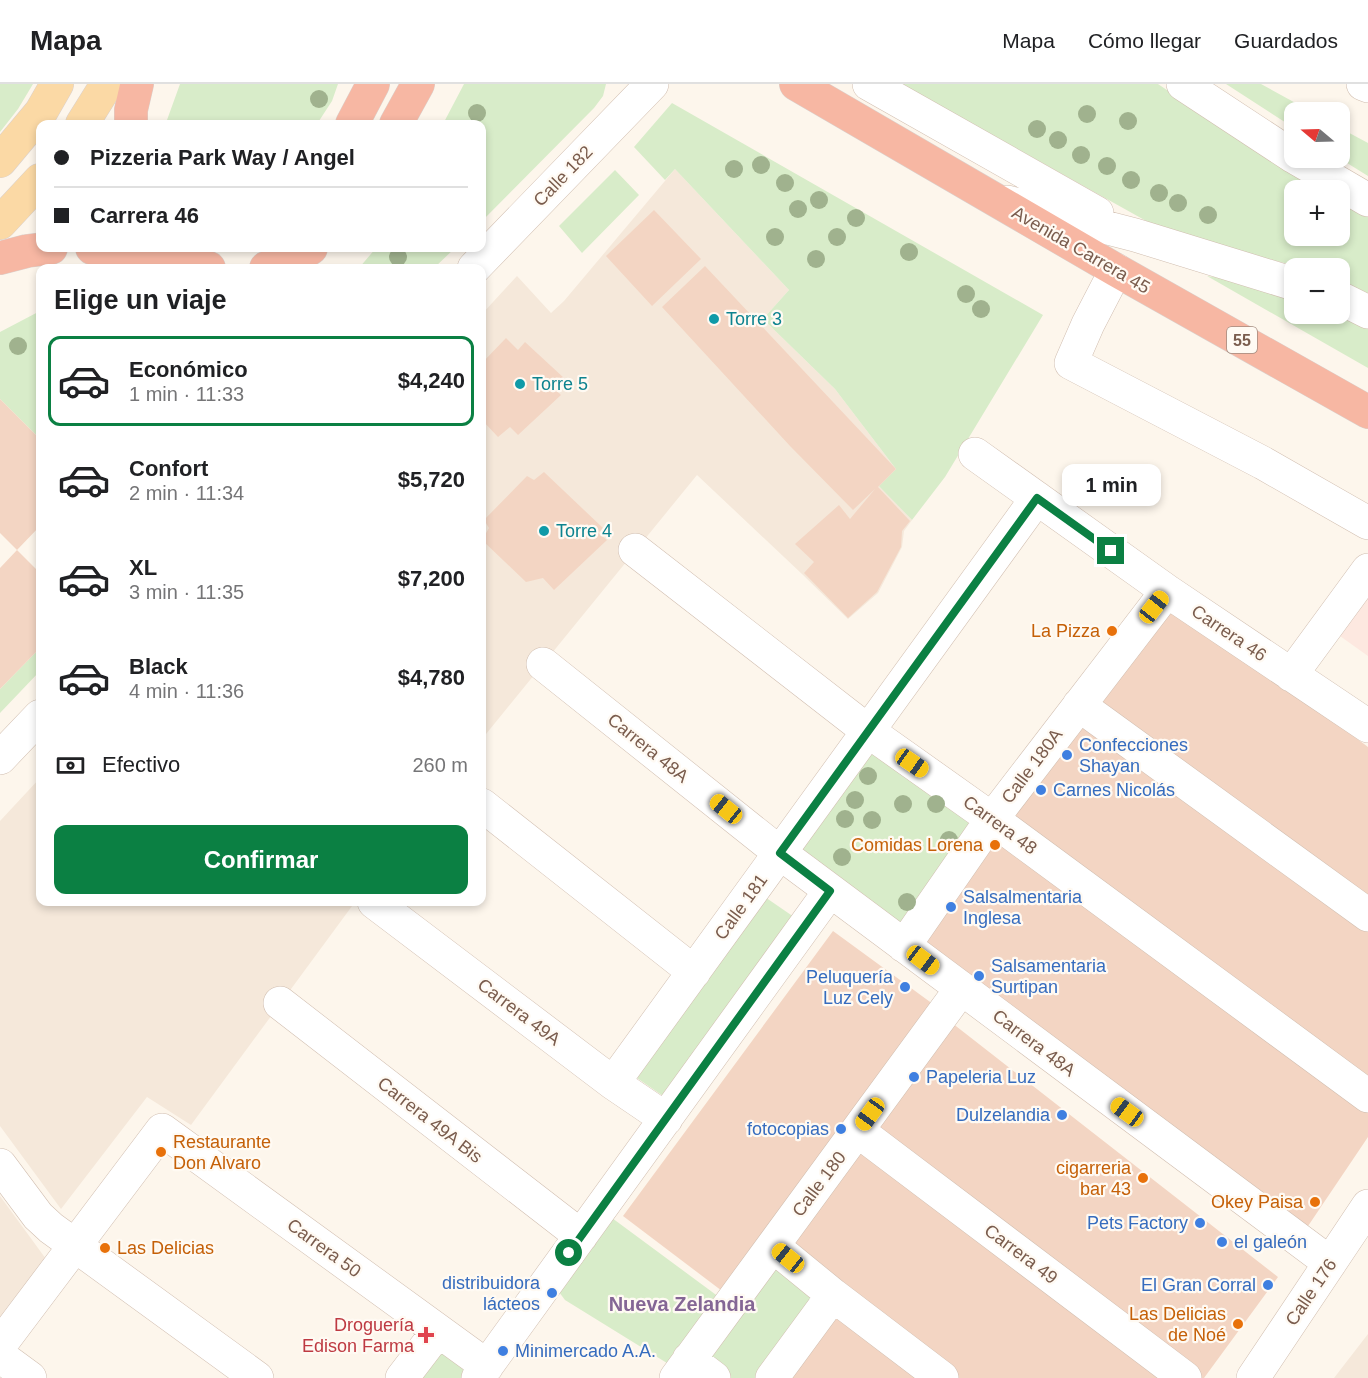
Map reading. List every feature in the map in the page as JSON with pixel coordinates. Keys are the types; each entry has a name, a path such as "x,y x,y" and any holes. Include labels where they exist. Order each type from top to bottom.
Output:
{"highway":[{"path":"131,120 137,84"},
{"path":"354,120 373,84"},
{"path":"398,120 418,84"},
{"name":"Avenida Carrera 45","path":"796,84 1116,270 1368,412"},
{"path":"0,258 36,250"},
{"path":"115,252 186,264"},
{"path":"279,264 305,252"}],"main road":[{"path":"0,161 41,112 57,84"},
{"path":"84,120 106,84"},
{"path":"0,224 36,184"}],"street":[{"name":"Calle 182","path":"478,264 652,84"},
{"path":"869,84 1135,235"},
{"path":"1183,84 1284,150"},
{"path":"1363,84 1368,86"},
{"path":"1314,168 1368,200"},
{"path":"991,198 1135,235 1284,281"},
{"path":"1116,270 1071,363 1263,463 1368,523"},
{"path":"1350,303 1368,312"},
{"name":"Carrera 46","path":"975,454 1167,591 1368,726"},
{"name":"Calle 181","path":"613,1083 1037,498"},
{"name":"Carrera 48","path":"635,550 868,731 992,819 1368,1096"},
{"path":"1291,675 1368,570"},
{"name":"Calle 180A","path":"904,946 992,819 1167,591"},
{"name":"Carrera 48A","path":"543,664 780,853 1330,1263"},
{"path":"1078,705 1368,915"},
{"path":"0,758 36,721"},
{"path":"486,808 694,972"},
{"path":"482,1372 830,891"},
{"name":"Carrera 49A","path":"379,906 613,1083 666,1119"},
{"name":"Calle 180","path":"693,1372 773,1246 962,989"},
{"name":"Carrera 49A Bis","path":"280,1003 581,1236"},
{"name":"Carrera 50","path":"76,1246 162,1130 438,1331 482,1372"},
{"name":"Carrera 49","path":"858,1131 1185,1378"},
{"path":"0,1165 38,1216 257,1378"},
{"name":"Calle 176","path":"1253,1378 1368,1206"},
{"path":"0,1345 76,1246"},
{"path":"773,1246 942,1378"},
{"path":"772,1378 833,1295"},
{"path":"402,1378 438,1331"},
{"path":"0,1356 30,1378"}],"shaded area":[{"path":"675,169 789,290 763,319 835,389 896,469 880,486 912,520 904,531 902,547 878,593 848,619 697,475 486,734 486,310 517,276 551,313 564,301"},
{"path":"1368,594 1368,656 1340,636"},
{"path":"36,782 36,906 352,906 191,1125 147,1097 61,1209 0,1126 0,821"},
{"path":"0,1196 46,1259 0,1320"},
{"path":"1368,1334 1368,1378 1334,1378"}],"green space":[{"path":"0,84 33,84 18,109 0,132"},
{"path":"180,84 338,84 332,101 320,120 167,120"},
{"path":"464,84 606,84 603,96 594,108 486,217 486,120 445,120"},
{"path":"901,84 1158,84 1269,159 1306,180 1284,180 1284,246 1350,246 1350,206 1368,216 1368,294 1350,285 1350,258 1284,258 1284,263 1227,249 1148,222"},
{"path":"1226,84 1261,84 1294,102 1284,102 1284,122"},
{"path":"672,103 1043,315 945,477 912,520 879,486 896,469 835,389 763,319 789,290 675,169 665,180 634,147"},
{"path":"1350,133 1368,143 1368,176 1350,165"},
{"path":"615,170 639,195 582,253 559,226"},
{"path":"373,252 451,252 438,264 362,264"},
{"path":"1207,276 1270,285 1284,290 1284,320"},
{"path":"36,313 36,435 0,399 0,332"},
{"path":"1350,318 1368,325 1368,368 1291,324 1350,324"},
{"path":"36,652 36,675 0,713 0,689"},
{"path":"873,743 978,820 902,926 799,848"},
{"path":"762,895 794,917 666,1098 634,1076"},
{"path":"612,1218 723,1300 675,1368 565,1300 559,1292"},
{"path":"769,1260 819,1298 759,1378 723,1378 698,1358"},
{"path":"439,1350 467,1372 463,1378 418,1378"}],"building":[{"path":"654,210 701,259 652,306 606,256"},
{"path":"705,266 896,469 878,487 910,521 902,531 901,547 877,592 848,618 804,573 814,562 795,544 839,505 850,519 875,489 853,510 790,446 662,307"},
{"name":"Torre 5","path":"506,338 518,350 525,342 564,378 555,389 561,395 518,435 510,427 498,437 486,424 486,359"},
{"path":"0,399 36,435 36,530 17,550 0,533"},
{"name":"Torre 4","path":"544,472 603,528 598,533 607,540 554,590 543,578 526,582 486,544 486,533 489,528 486,518 527,476 534,480"},
{"path":"17,550 36,569 36,652 0,689 0,568"},
{"path":"1170,598 1368,747 1368,907 1088,704"},
{"path":"1082,714 1368,928 1368,1088 1007,815"},
{"path":"995,828 1368,1107 1368,1137 1304,1232 915,936"},
{"path":"833,931 937,1007 726,1294 623,1216"},
{"path":"952,1023 1278,1277 1204,1378 1193,1378 869,1132"},
{"path":"856,1147 1182,1378 958,1378 781,1246"},
{"path":"837,1310 931,1378 787,1378"}],"place":[{"name":"Torre 3","path":"714,319"},
{"name":"Torre 5","path":"520,384"},
{"name":"Torre 4","path":"544,531"},
{"name":"La Pizza","path":"1112,631"},
{"name":"Confecciones Shayan","path":"1067,755"},
{"name":"Carnes Nicolás","path":"1041,790"},
{"name":"Comidas Lorena","path":"995,845"},
{"name":"Salsalmentaria Inglesa","path":"951,907"},
{"name":"Salsamentaria Surtipan","path":"979,976"},
{"name":"Peluquería Luz Cely","path":"905,987"},
{"name":"Papeleria Luz","path":"914,1077"},
{"name":"Dulzelandia","path":"1062,1115"},
{"name":"fotocopias","path":"841,1129"},
{"name":"Restaurante Don Alvaro","path":"161,1152"},
{"name":"cigarreria bar 43","path":"1143,1178"},
{"name":"Okey Paisa","path":"1315,1202"},
{"name":"Pets Factory","path":"1200,1223"},
{"name":"el galeón","path":"1222,1242"},
{"name":"Las Delicias","path":"105,1248"},
{"name":"El Gran Corral","path":"1268,1285"},
{"name":"distribuidora lácteos","path":"552,1293"},
{"name":"Las Delicias de Noé","path":"1238,1324"},
{"name":"Droguería Edison Farma","path":"426,1335"},
{"name":"Minimercado A.A.","path":"503,1351"}],"district":[{"name":"Nueva Zelandia","path":"682,1304"}],"route":[{"path":"569,1253 830,891 780,853 1037,498 1111,551"}]}
